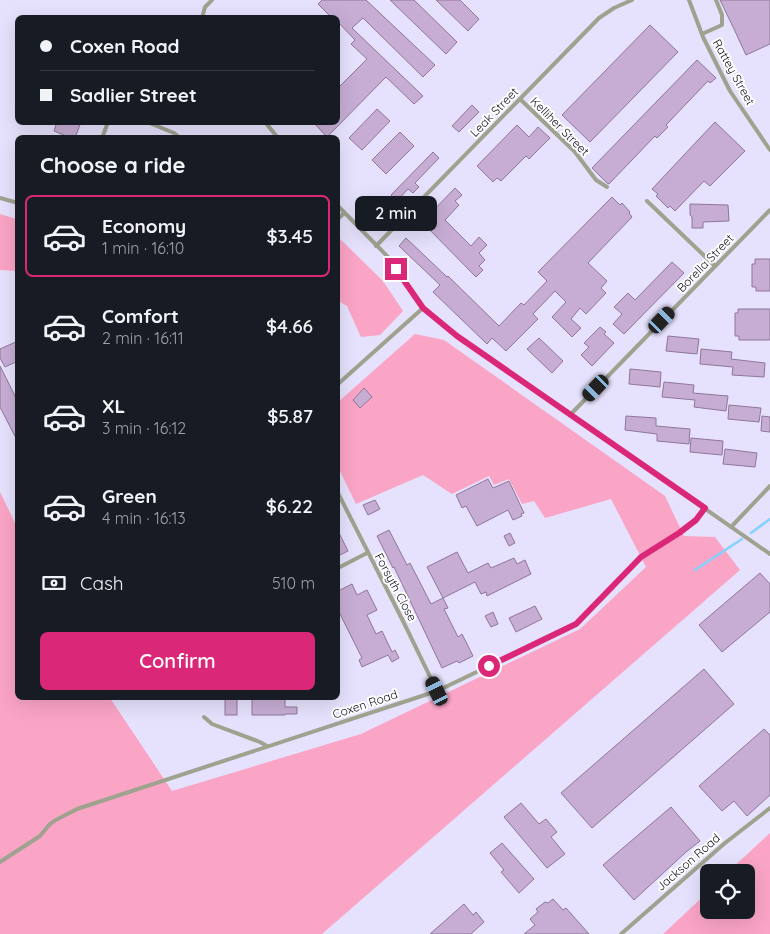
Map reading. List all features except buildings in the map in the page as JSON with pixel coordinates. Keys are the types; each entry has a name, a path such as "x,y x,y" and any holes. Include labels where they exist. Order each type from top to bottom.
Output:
{"lane":[{"path":"203,15 205,8 212,0"},
{"name":"Leak Street","path":"376,246 599,18 614,8 632,0"},
{"name":"Rattey Street","path":"689,0 702,34 730,91 770,150"},
{"path":"691,5 693,0"},
{"path":"702,34 722,25 722,15 716,0"},
{"name":"Kelliher Street","path":"520,99 575,152 596,180 607,187"},
{"path":"154,125 176,135"},
{"path":"267,125 276,135"},
{"path":"0,198 15,202"},
{"path":"647,201 715,266"},
{"path":"340,208 390,260 423,308 457,336 770,554"},
{"name":"Borella Street","path":"570,415 770,210"},
{"path":"340,217 344,213"},
{"path":"340,382 423,308"},
{"path":"731,527 770,486"},
{"name":"Forsyth Close","path":"340,497 437,691"},
{"name":"Coxen Road","path":"0,862 40,836 54,821 77,809 437,691 576,624 641,557 696,520 705,508"},
{"path":"340,567 367,553"},
{"path":"204,717 212,724 267,746"},
{"name":"Jackson Road","path":"621,934 725,843 770,808"}],"shaded area":[{"path":"0,214 15,218 15,271 0,270"},
{"path":"340,239 383,281 403,311 380,335 361,337 347,306 340,302"},
{"path":"415,334 444,340 665,496 684,536 715,537 740,570 322,934 0,934 0,492 15,523 15,700 111,700 172,791 361,734 580,629 646,567 611,499 545,518 534,501 522,504 509,479 494,485 489,476 452,494 423,475 356,504 340,471 340,400"},
{"path":"770,833 770,934 663,934 700,899 700,919 755,919 755,864 737,864"}],"waterway":[{"path":"751,533 770,519"},
{"path":"695,570 742,539"}],"route":[{"path":"396,269 423,308 457,336 705,508 696,520 641,557 576,624 489,666"}]}
